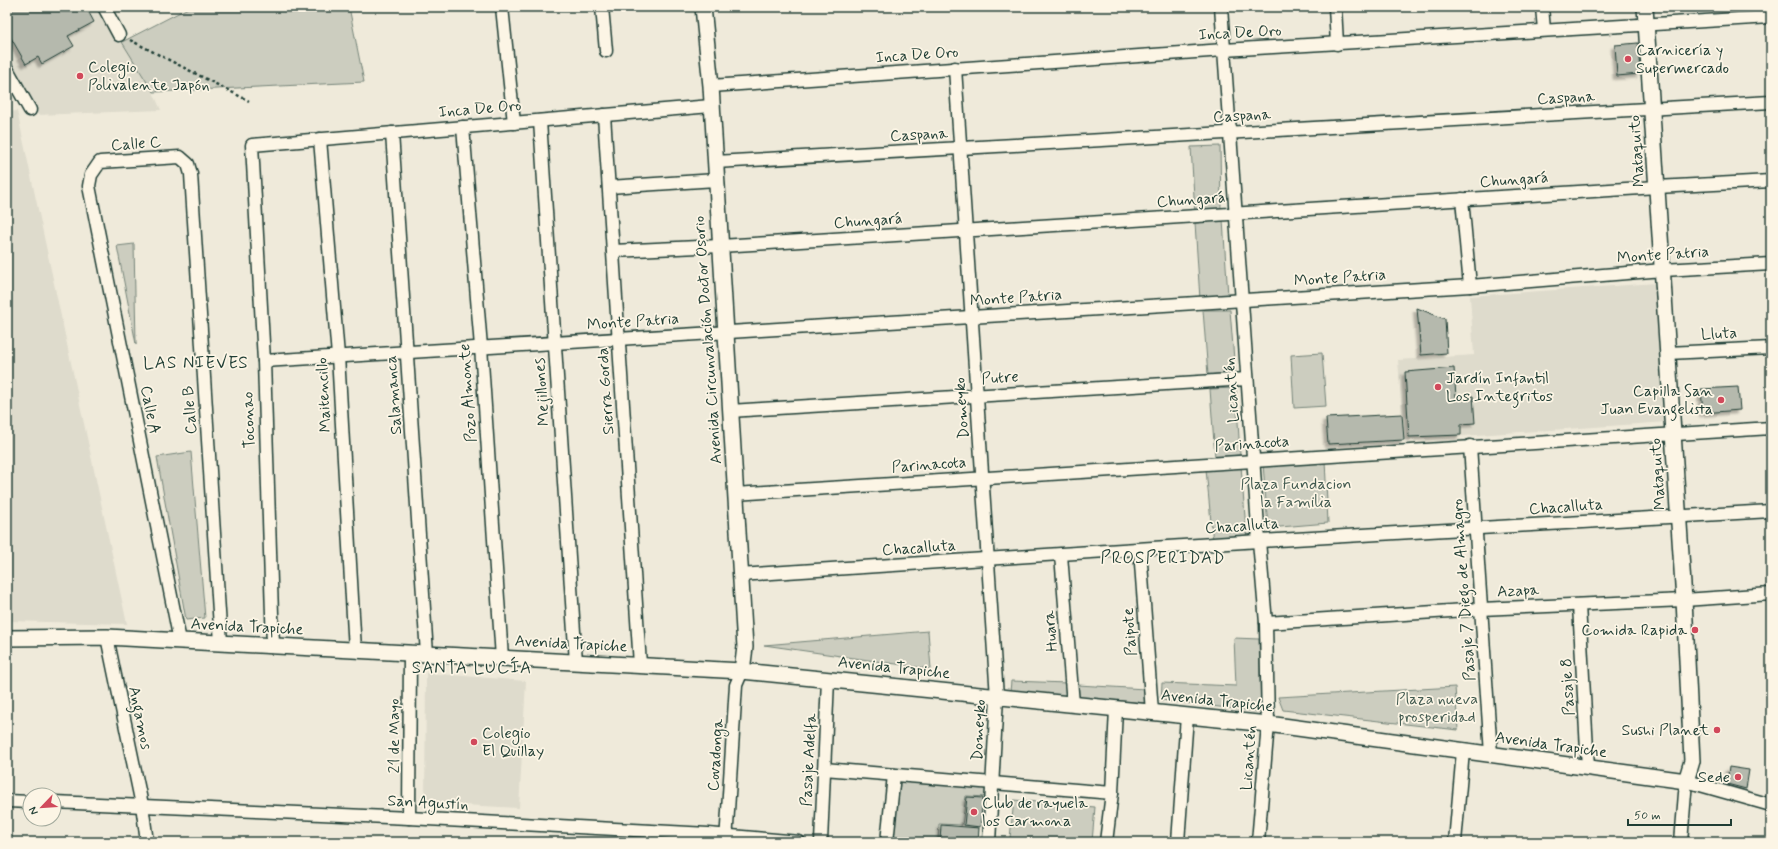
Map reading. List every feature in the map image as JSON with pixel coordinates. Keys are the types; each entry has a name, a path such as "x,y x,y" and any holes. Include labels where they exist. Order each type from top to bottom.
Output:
{"street":[{"path":"104,7 119,35"},
{"path":"502,7 514,123"},
{"path":"602,7 606,51"},
{"name":"Avenida Circunvalación Doctor Osorio","path":"703,7 711,86 711,106 745,647 742,671"},
{"name":"Licantén","path":"1221,7 1266,623 1268,724 1258,842"},
{"path":"1335,7 1337,44"},
{"path":"1542,7 1544,30"},
{"name":"Mataquito","path":"1645,7 1679,516 1692,760 1686,782 1681,842"},
{"name":"Inca De Oro","path":"711,86 1224,50 1646,24 1757,12 1771,17"},
{"name":"Domeyko","path":"955,68 997,696 989,842"},
{"path":"7,69 30,110"},
{"name":"Caspana","path":"715,162 1771,102"},
{"name":"Inca De Oro","path":"252,145 711,106"},
{"name":"Sierra Gorda","path":"604,115 640,666"},
{"name":"Mejillones","path":"540,121 576,662"},
{"name":"Pozo Almonte","path":"463,127 481,347 502,658"},
{"name":"Salamanca","path":"392,133 427,654"},
{"name":"Maitencillo","path":"320,139 338,356 355,650"},
{"name":"Toconao","path":"252,145 264,361 273,646"},
{"name":"Calle C","path":"89,186 91,174 100,162 180,157 188,164 191,174"},
{"name":"Calle B","path":"191,174 221,643"},
{"path":"609,187 716,180"},
{"name":"Chungará","path":"613,251 966,231 1657,187 1771,182"},
{"name":"Calle A","path":"89,186 180,641"},
{"path":"1462,199 1470,286"},
{"name":"Monte Patria","path":"264,361 1470,286 1663,270 1771,264"},
{"name":"Lluta","path":"1668,353 1771,348"},
{"name":"Putre","path":"730,411 1247,379"},
{"name":"Parinacota","path":"735,494 1673,433 1771,428"},
{"name":"Pasaje 7 Diego de Almagro","path":"1470,446 1491,754"},
{"name":"Chacalluta","path":"740,575 988,560 1259,541 1771,511"},
{"name":"Paipote","path":"1140,550 1152,712"},
{"name":"Huara","path":"1061,555 1073,704"},
{"name":"Azapa","path":"1266,623 1481,609 1684,600 1771,594"},
{"name":"Pasaje 8","path":"1579,605 1588,768"},
{"name":"Avenida Trapiche","path":"7,638 107,637 742,671 1268,724 1686,782 1771,805"},
{"name":"Angamos","path":"107,637 142,805"},
{"name":"21 de Mayo","path":"409,818 410,653"},
{"name":"Covadonga","path":"726,839 736,685 742,671"},
{"name":"Pasaje Adelfa","path":"821,842 828,680"},
{"path":"1106,842 1112,793 1116,709"},
{"path":"1178,842 1187,716"},
{"path":"1455,842 1463,751"},
{"path":"824,770 1112,793"},
{"path":"887,842 894,775"},
{"path":"7,801 22,802"},
{"name":"San Agustín","path":"62,802 409,818 708,838 799,842"},
{"path":"142,805 147,842"}],"path":[{"path":"119,35 249,101"}],"shaded area":[{"name":"Colegio Polivalente Japón","path":"7,7 103,7 153,92 161,110 38,115 7,60"},
{"path":"17,111 127,624 7,621 7,112"},
{"path":"1657,283 1667,422 1404,440 1398,360 1474,355 1470,296"},
{"name":"Colegio El Quillay","path":"426,673 526,681 519,808 425,803"}],"green space":[{"path":"190,7 349,7 364,82 153,92 122,42"},
{"path":"1220,146 1221,211 1195,213 1191,147"},
{"path":"1223,220 1228,296 1200,299 1195,223"},
{"path":"134,244 136,344 117,246"},
{"path":"1203,310 1230,310 1235,372 1208,375"},
{"path":"1322,353 1326,406 1294,408 1291,355"},
{"path":"1236,388 1240,455 1215,457 1210,389"},
{"path":"191,452 205,618 186,620 157,457"},
{"name":"Plaza Fundacion la Familia","path":"1325,460 1328,523 1268,528 1263,464"},
{"path":"1241,466 1247,542 1213,543 1206,469"},
{"path":"928,631 931,669 764,645"},
{"path":"1234,638 1259,639 1261,712 1161,700 1162,683 1236,686"},
{"path":"1011,681 1067,683 1066,696 1010,692"},
{"path":"1078,685 1145,689 1146,703 1079,698"},
{"name":"Plaza nueva prosperidad","path":"1455,687 1458,730 1283,710 1278,697"},
{"path":"895,777 991,784 990,797 966,796 962,825 939,824 938,842 888,842"},
{"path":"1014,800 1095,807 1092,842 1055,842 1010,838"}],"building":[{"path":"7,7 86,7 94,22 68,36 74,46 42,64 38,57 26,64 7,31"},
{"name":"Carnicería y Supermercado","path":"1638,43 1640,74 1617,76 1615,45"},
{"path":"1417,308 1445,319 1447,353 1421,355"},
{"name":"Jardín Infantil Los Integritos","path":"1454,368 1456,397 1473,396 1475,423 1461,424 1461,435 1409,437 1405,372"},
{"name":"Capilla San Juan Evangelista","path":"1738,387 1740,410 1703,413 1701,389"},
{"path":"1402,414 1404,440 1328,444 1326,418"},
{"name":"Sede","path":"1729,767 1749,770 1746,789 1727,784"},
{"name":"Club de rayuela los Carmona","path":"967,797 983,798 980,827 964,825"},
{"path":"941,825 979,828 978,842 940,842"},
{"path":"1701,838 1728,841 1728,842 1701,842"}],"place":[{"name":"Carnicería y Supermercado","path":"1628,59"},
{"name":"Colegio Polivalente Japón","path":"80,76"},
{"name":"Jardín Infantil Los Integritos","path":"1438,387"},
{"name":"Capilla San Juan Evangelista","path":"1721,400"},
{"name":"Comida Rapida","path":"1695,630"},
{"name":"Sushi Planet","path":"1717,730"},
{"name":"Colegio El Quillay","path":"474,742"},
{"name":"Sede","path":"1738,777"},
{"name":"Club de rayuela los Carmona","path":"974,812"}],"district":[{"name":"LAS NIEVES","path":"196,363"},
{"name":"PROSPERIDAD","path":"1163,558"},
{"name":"SANTA LUCÍA","path":"472,668"}]}
